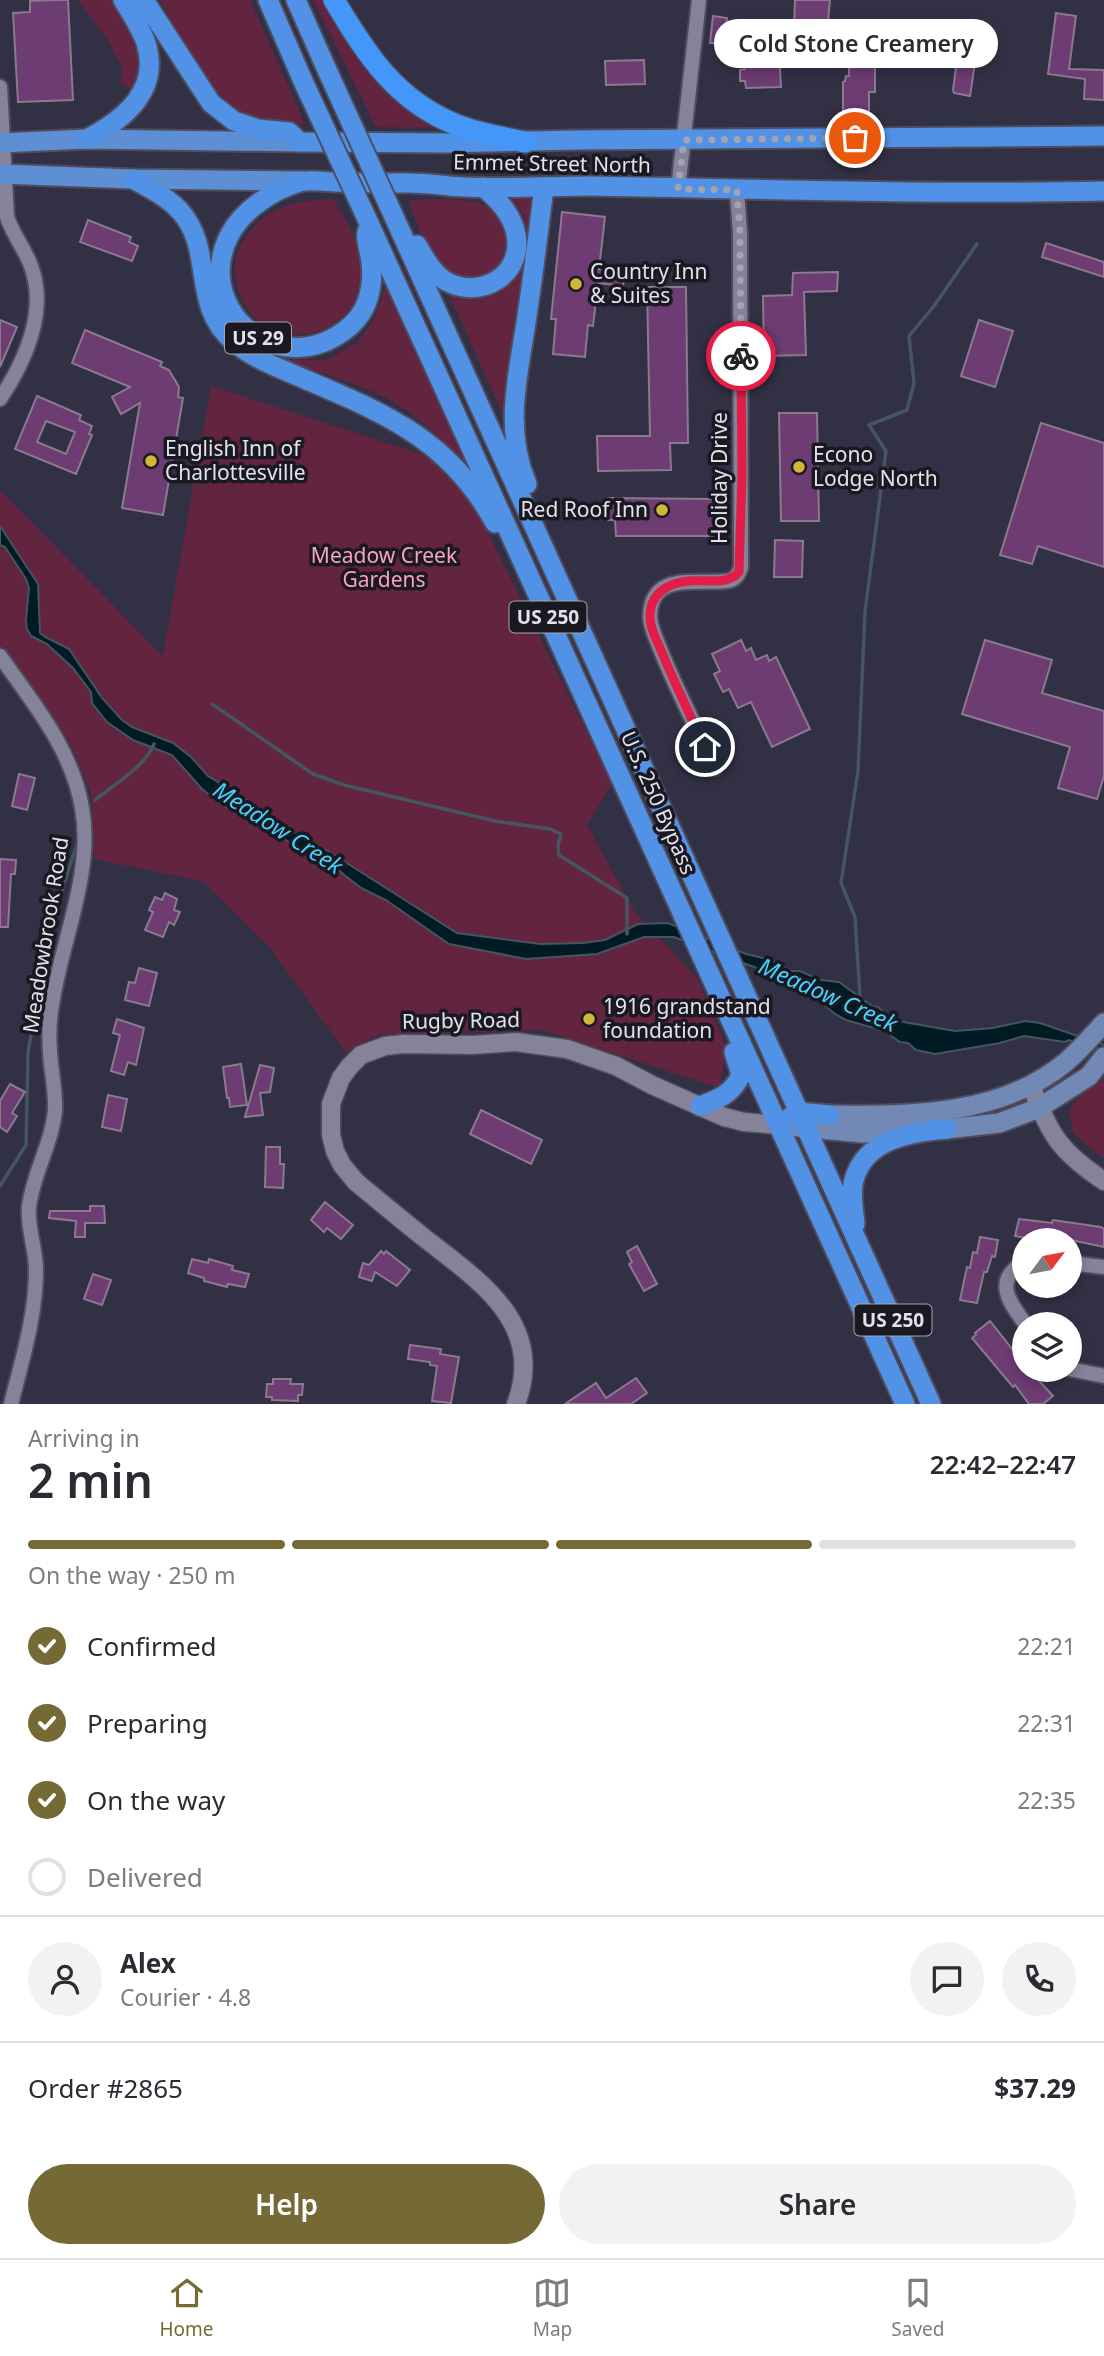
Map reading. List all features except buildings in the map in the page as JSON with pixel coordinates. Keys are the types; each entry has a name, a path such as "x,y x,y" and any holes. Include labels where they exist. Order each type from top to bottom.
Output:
{"highway":[{"path":"86,139 121,119 139,98 146,82 149,65 145,40 123,0"},
{"path":"144,0 211,103 234,121 258,129 289,132 300,142"},
{"name":"US 29","path":"268,0 368,221 366,238 372,281 364,308 351,325 324,342 295,348 272,344 250,333 230,311 222,288 221,263 229,237 237,223 260,202 302,181"},
{"name":"US 250","path":"296,0 400,230"},
{"path":"334,0 378,69 413,101 438,118 459,126 525,142"},
{"name":"Emmet Street North","path":"300,142 1104,136"},
{"path":"133,179 174,205 192,228 198,243 206,297 212,315 231,341 282,369 374,408 432,446 464,478 487,508 509,551 526,567"},
{"name":"Emmet Street North","path":"302,181 483,187 1104,191"},
{"path":"400,230 416,244 441,278 465,287 493,284 510,268 515,258 516,232 505,208 483,187"},
{"path":"544,187 528,312 514,387 514,442 521,469 561,565 583,635"},
{"name":"U.S. 250 Bypass","path":"368,221 905,1404"},
{"name":"U.S. 250 Bypass","path":"400,230 931,1404"},
{"path":"700,1106 728,1094 741,1074 727,1032 727,1014"},
{"path":"778,1125 830,1115"},
{"path":"855,1235 854,1181 870,1153 879,1145 914,1131 947,1129"}],"main road":[{"name":"Emmet Street North","path":"1,143 86,139 300,142"},
{"name":"Emmet Street North","path":"2,175 302,181"},
{"path":"830,1115 935,1112 985,1102 1031,1086 1066,1062 1104,1023"},
{"path":"802,1120 829,1128 863,1133 947,1129 999,1123 1039,1108 1088,1076 1104,1057"}],"street":[{"path":"678,189 699,0"},
{"path":"0,87 2,175 7,217 12,232 32,267 38,301 26,351 0,399"},
{"name":"Holiday Drive","path":"715,768 666,664 651,627 650,617 654,599 669,585 698,580 728,581 734,578 741,567 740,247 737,190"},
{"name":"Meadowbrook Road","path":"0,656 56,737 69,763 83,810 84,841 76,901 52,1004 50,1041 55,1110 52,1131 36,1175 29,1209 28,1226 36,1265 34,1312 11,1404"},
{"name":"Rugby Road","path":"516,1404 521,1392 524,1365 516,1326 473,1276 356,1182 335,1151 330,1120 335,1092 341,1078 361,1055 385,1046 403,1044 473,1045 516,1042 567,1049 595,1057 734,1119 778,1125"},
{"path":"1031,1086 1044,1121 1057,1141 1077,1163 1104,1181"},
{"path":"1082,1264 1104,1267"},
{"path":"1012,1271 1006,1285 1010,1303 1017,1312"},
{"path":"1082,1372 1104,1376"}],"green space":[{"path":"78,0 115,0 130,24 144,62 133,90 121,84 122,67 109,42"},
{"path":"160,0 250,0 305,124 267,123 248,117 232,105 203,73"},
{"path":"313,0 323,0 357,59 381,85 433,128 376,127"},
{"path":"512,197 534,198 521,321 505,419 446,288 492,292 512,280 522,265 527,242 524,217"},
{"path":"333,199 350,226 360,257 360,285 351,307 334,323 314,333 291,335 269,328 251,313 238,289 235,265 239,247 251,230 271,213 293,204"},
{"path":"444,199 482,204 496,215 506,238 506,252 501,264 492,273 479,279 465,279 451,275 433,257 408,200"},
{"path":"386,286 469,468 427,426 391,401 355,384 281,359 327,360 357,343 375,318"},
{"name":"Meadow Creek Gardens","path":"211,386 434,458 467,491 612,783 587,825 636,914 698,979 726,1047 720,1088 542,1030 379,1035 346,1053 270,948 202,881 94,859 91,793 71,745 0,647 0,490 163,656"},
{"path":"1104,1078 1104,1159 1073,1133 1069,1112 1077,1099"}],"water":[{"name":"Meadow Creek","path":"0,526 38,584 40,633 69,649 102,698 122,720 132,727 173,743 191,757 208,776 270,815 286,829 326,850 457,933 540,944 583,943 605,940 638,924 668,923 746,954 767,959 791,971 800,971 820,980 839,982 872,1006 878,1007 892,1020 955,1031 993,1028 1025,1021 1040,1023 1104,1045 1104,1051 1069,1040 1065,1042 1024,1036 1000,1043 935,1054 916,1050 884,1031 846,1020 781,977 674,937 644,937 597,954 526,959 449,944 386,900 361,888 333,866 316,861 266,826 225,807 202,789 172,755 133,740 107,722 92,703 91,692 73,668 47,644 31,636 27,629 29,588 5,547 0,545"}],"waterway":[{"name":"Meadow Creek","path":"860,997 855,917 841,883 858,771 865,612 886,451 869,425 907,410 914,383 909,336 934,306 977,244"},
{"path":"212,704 313,774 344,785 495,821 550,829 561,834 559,855 627,898 627,934"},
{"path":"95,800 137,767 154,744"},
{"path":"0,1186 26,1145 28,1052 52,920 76,847"}],"way so far":[{"path":"741,356 737,190 678,189 684,140 855,138"}],"place":[{"name":"Cold Stone Creamery","path":"855,138"},
{"name":"Country Inn & Suites","path":"576,284"},
{"name":"English Inn of Charlottesville","path":"151,461"},
{"name":"Econo Lodge North","path":"799,467"},
{"name":"Red Roof Inn","path":"662,510"},
{"name":"1916 grandstand foundation","path":"589,1019"}],"route":[{"path":"705,747 666,664 651,627 650,617 654,599 669,585 698,580 728,581 734,578 741,567 741,356"}]}
